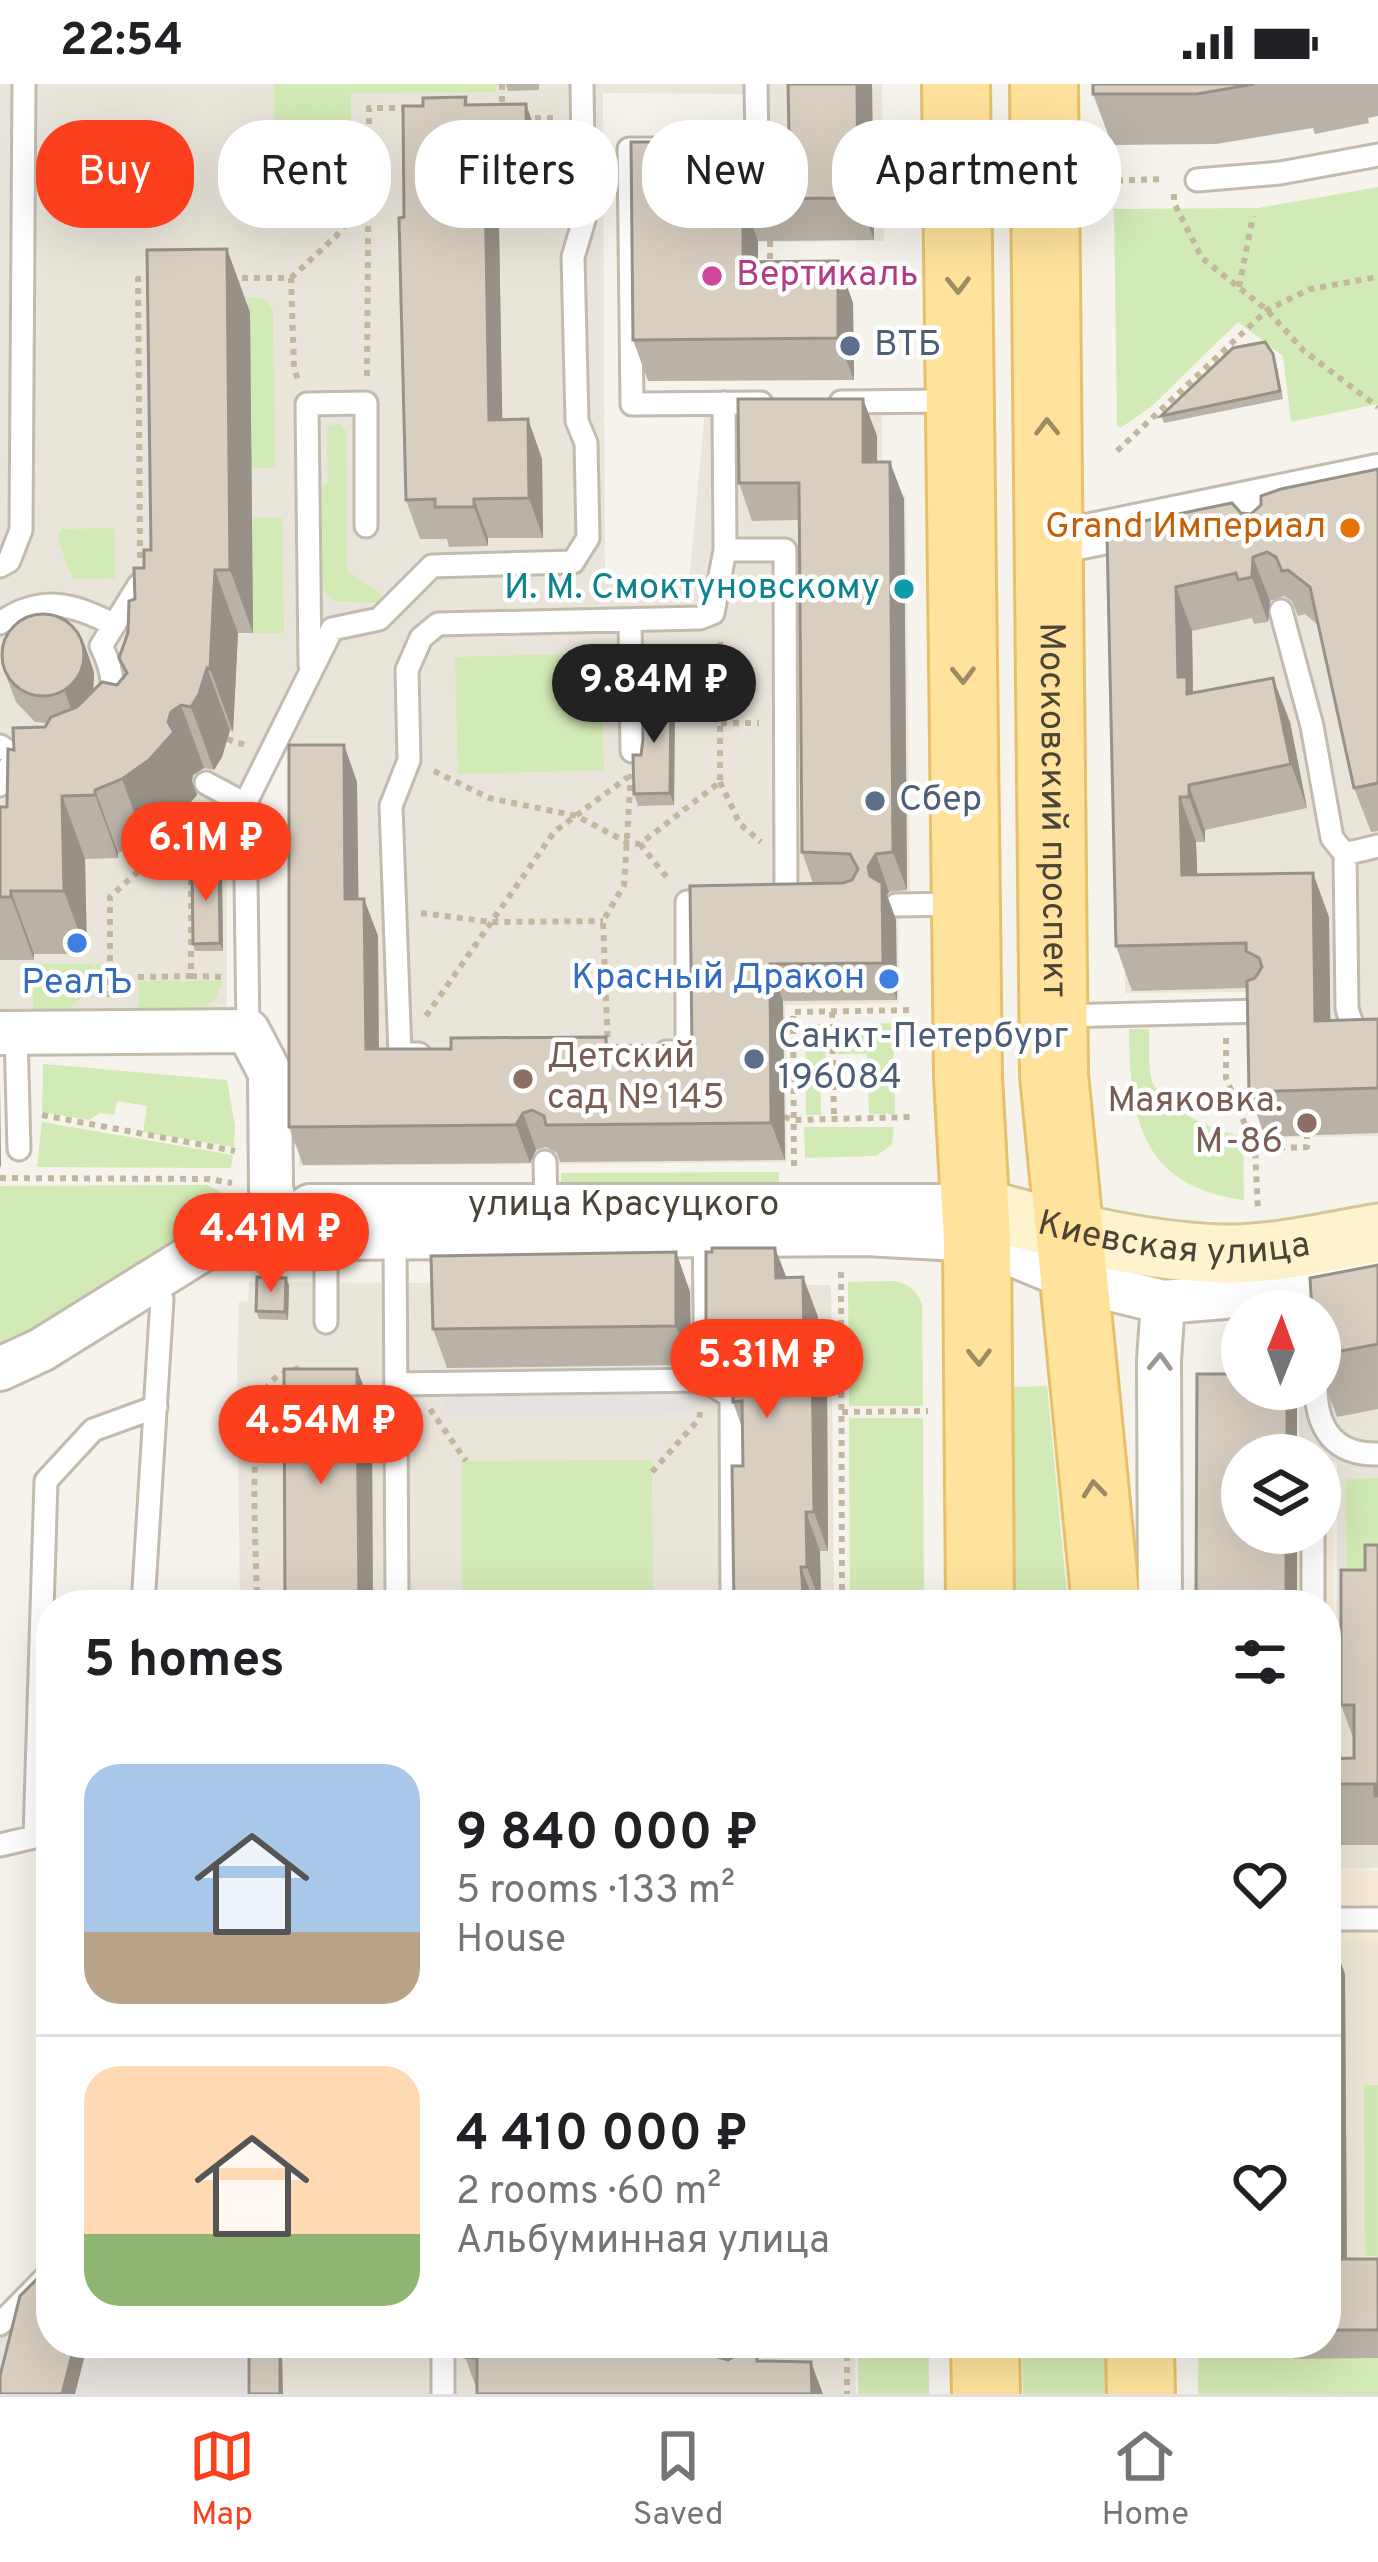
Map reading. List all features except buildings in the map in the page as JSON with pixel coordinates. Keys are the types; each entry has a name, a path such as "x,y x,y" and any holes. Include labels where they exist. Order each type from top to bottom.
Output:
{"main road":[{"path":"956,84 980,1590"},
{"name":"Московский проспект","path":"1043,84 1054,1075 1104,1590"},
{"path":"985,2358 986,2394"},
{"path":"1140,2358 1141,2394"}],"street":[{"path":"1048,544 1255,509 1378,476"},
{"path":"0,1369 41,1351 277,1208 270,1073 248,1031 8,1033"},
{"name":"улица Красуцкого","path":"277,1208 326,1238 395,1222 546,1205 866,1234 975,1223"},
{"name":"улица Красуцкого","path":"277,1208 310,1206 395,1222 704,1221"},
{"name":"Киевская улица","path":"975,1223 1071,1257 1163,1302 1224,1297 1378,1270"},
{"name":"Киевская улица","path":"1312,1279 1378,1233"},
{"name":"Киевская улица","path":"1071,1257 1222,1254 1312,1279"},
{"path":"1160,1590 1163,1302"}],"lane":[{"path":"0,566 9,561 21,530 24,84"},
{"path":"248,1031 244,804 332,629 379,619 432,566 573,562 588,538 586,443 577,421 573,256 584,220 582,84"},
{"path":"756,84 757,120"},
{"path":"642,149 629,149 632,404 960,401"},
{"path":"1186,180 1280,173 1378,155"},
{"path":"310,667 307,404 366,404 366,526"},
{"path":"441,1054 400,1054 391,806 409,760 407,670 421,638 438,624 630,622 713,613 725,550 724,404"},
{"path":"725,550 785,550 786,863 766,901"},
{"path":"127,728 106,714 112,682 110,662 101,646 139,573"},
{"path":"0,623 34,605 53,603 73,605 114,625"},
{"path":"386,611 421,638"},
{"path":"1281,611 1312,725 1332,838 1346,854 1338,1009 1360,1038 1378,1044"},
{"path":"630,622 632,751"},
{"path":"0,746 15,756 0,784"},
{"path":"206,783 244,804"},
{"path":"1346,854 1378,846"},
{"path":"608,1052 687,1052 687,902 812,905"},
{"path":"896,905 966,904"},
{"path":"1053,1016 1262,1011"},
{"path":"8,1033 19,1149"},
{"path":"545,1162 546,1205"},
{"path":"704,1221 706,1380"},
{"path":"395,1222 397,1590"},
{"path":"326,1238 326,1322"},
{"path":"144,1590 162,1299 152,1281"},
{"path":"396,1384 706,1380 731,1397 732,1590"},
{"path":"45,1590 46,1481 93,1430 156,1407"},
{"path":"1341,1444 1359,1454 1378,1454"},
{"path":"1313,1554 1313,1590"},
{"path":"0,1846 36,1837"},
{"path":"1341,1919 1378,1919"},
{"path":"0,2324 36,2287"},
{"path":"443,2358 443,2394"}],"path":[{"path":"502,84 502,108 511,118 582,118"},
{"path":"369,120 369,108 413,108"},
{"path":"1121,180 1163,179"},
{"path":"1186,180 1174,203 1202,258 1267,310 1304,351 1378,407"},
{"path":"1239,287 1253,216"},
{"path":"225,278 291,278 342,228"},
{"path":"366,404 369,228"},
{"path":"770,241 770,280"},
{"path":"139,573 138,279 160,278"},
{"path":"291,278 294,368 307,404"},
{"path":"834,279 898,278"},
{"path":"1117,451 1267,310 1310,289 1378,278"},
{"path":"713,613 722,645 720,782 740,824 786,863"},
{"path":"721,723 785,723"},
{"path":"227,739 251,747"},
{"path":"409,760 489,797 577,816 628,843 640,844 720,782"},
{"path":"400,1054 554,832 632,774 624,885 603,921 608,1052"},
{"path":"172,824 191,866 191,976"},
{"path":"640,844 687,902"},
{"path":"395,910 491,922 603,921"},
{"path":"137,977 223,976 228,980"},
{"path":"794,1166 789,1119 793,1012 914,1010"},
{"path":"832,1012 834,1119"},
{"path":"1225,1012 1226,1078 1255,1148 1258,1215"},
{"path":"18,1106 53,1120 239,1152"},
{"path":"789,1119 914,1117"},
{"path":"1255,1148 1307,1147 1307,1136"},
{"path":"0,1178 209,1180 277,1208"},
{"path":"841,1272 842,1590"},
{"path":"257,1590 256,1413 269,1384 283,1372 303,1367"},
{"path":"419,1383 429,1408 466,1461"},
{"path":"842,1412 937,1411"},
{"path":"652,1472 699,1419"},
{"path":"847,2358 847,2394"}],"shaded area":[{"path":"0,84 882,84 882,120 832,120 832,228 884,228 884,241 749,242 749,228 808,228 808,120 745,120 744,94 603,93 603,120 415,120 415,228 604,228 605,584 689,582 705,410 882,408 882,494 906,495 910,892 898,892 899,1003 785,1005 787,1162 299,1166 297,741 227,818 227,1008 0,1009"},
{"path":"1378,515 1378,1136 1261,1138 1258,992 1125,993 1120,569"},
{"path":"249,1282 831,1285 834,1590 240,1590 237,1364 239,1302 248,1301"},
{"path":"1378,1314 1378,1868 1341,1869 1341,1590 1337,1590 1341,1434 1299,1434 1299,1410 1341,1410 1341,1321"},
{"path":"1207,1389 1221,1398 1221,1410 1238,1410 1274,1434 1221,1434 1221,1554 1333,1554 1333,1590 1206,1590"},
{"path":"695,1392 695,1413 445,1415 445,1394"},
{"path":"1341,1869 1378,1871 1378,1941 1341,1941"},
{"path":"1341,1941 1378,1941 1378,2358 1341,2347"},
{"path":"23,2281 36,2286 36,2358 247,2358 248,2394 0,2394 0,2340"},
{"path":"247,2358 855,2358 856,2394 248,2394"}],"green space":[{"path":"274,84 496,84 496,92 351,93 351,120 274,120"},
{"path":"1378,187 1378,404 1291,422 1283,356 1238,322 1151,407 1120,428 1114,228 1121,228 1121,209 1258,208"},
{"path":"247,297 266,299 273,311 275,468 251,468"},
{"path":"340,424 346,431 347,571 381,593 376,603 334,601 323,590 322,484 328,483 327,429"},
{"path":"252,518 282,518 284,633 253,633"},
{"path":"114,528 115,578 73,579 57,537 62,529"},
{"path":"601,653 604,770 458,774 455,657"},
{"path":"32,964 91,964 95,968 104,964 104,980 68,1009 33,1009"},
{"path":"138,981 223,981 214,1002 200,1008 138,1008"},
{"path":"893,1023 895,1114 869,1114 867,1054 837,1054 841,1025"},
{"path":"805,1024 825,1024 821,1115 806,1115"},
{"path":"1129,1029 1149,1029 1151,1077 1164,1098 1204,1124 1243,1136 1244,1200 1182,1180 1148,1143 1133,1091"},
{"path":"43,1064 227,1080 234,1147 143,1132 147,1106 117,1101 114,1115 100,1113 89,1120 42,1112"},
{"path":"42,1122 233,1155 231,1168 37,1167"},
{"path":"804,1127 894,1127 892,1145 876,1156 805,1158"},
{"path":"779,1172 779,1185 561,1186 561,1173"},
{"path":"207,1185 238,1201 238,1213 83,1307 0,1349 0,1186"},
{"path":"893,1281 911,1288 922,1304 923,1406 849,1406 848,1282"},
{"path":"1047,1386 1067,1590 1015,1590 1013,1387"},
{"path":"849,1418 923,1418 924,1590 850,1590"},
{"path":"652,1460 653,1590 462,1590 462,1461"},
{"path":"1378,1478 1378,1580 1347,1580 1346,1479"},
{"path":"1364,2085 1378,2085 1378,2256 1365,2256"},
{"path":"1341,2351 1378,2358 1378,2394 1198,2394 1198,2358 1341,2358"},
{"path":"858,2358 929,2358 929,2394 858,2394"},
{"path":"1022,2358 1105,2358 1105,2394 1023,2394"}],"place":[{"name":"Вертикаль","path":"712,276"},
{"name":"ВТБ","path":"850,346"},
{"name":"Grand Империал","path":"1350,528"},
{"name":"И. М. Смоктуновскому","path":"904,589"},
{"name":"Сбер","path":"875,801"},
{"name":"РеалЪ","path":"77,943"},
{"name":"Красный Дракон","path":"889,979"},
{"name":"Санкт-Петербург 196084","path":"754,1059"},
{"name":"Детский сад № 145","path":"523,1079"},
{"name":"Маяковка. М-86","path":"1307,1123"}]}
